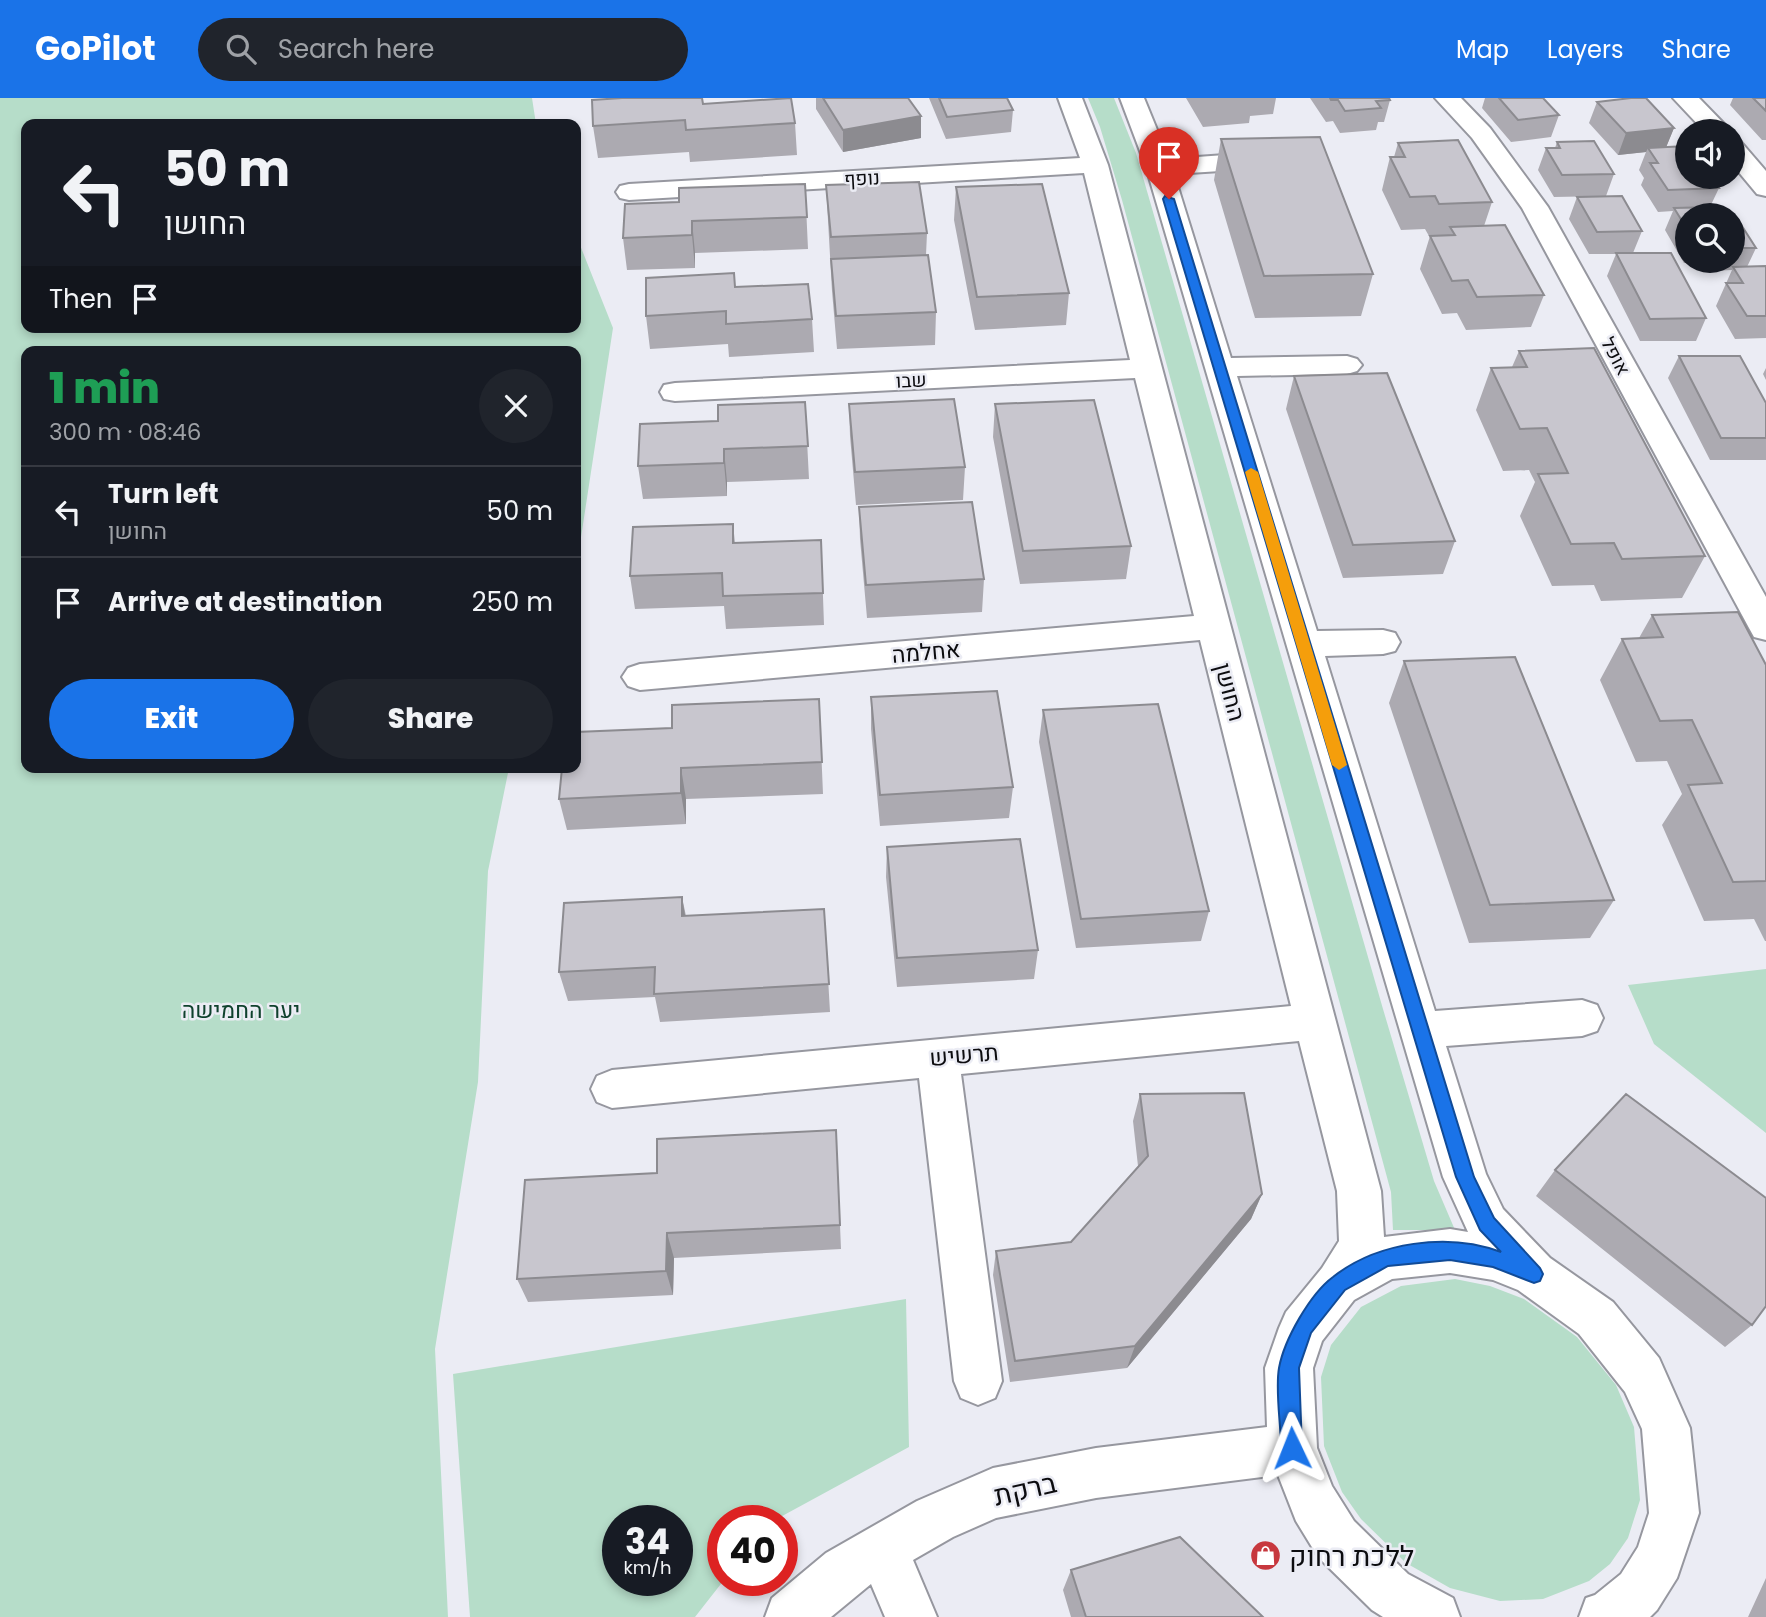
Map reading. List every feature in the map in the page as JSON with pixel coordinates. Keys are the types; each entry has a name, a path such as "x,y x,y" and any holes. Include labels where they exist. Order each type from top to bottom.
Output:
{"street":[{"name":"החושן","path":"1070,98 1095,165 1359,1191 1362,1245 1338,1284 1303,1328 1289,1368 1292,1448 1314,1503 1336,1539 1390,1592 1434,1617"},
{"path":"1132,98 1159,167 1465,1177 1487,1224 1534,1274 1596,1318 1642,1375 1666,1428 1674,1513 1659,1560 1639,1592 1613,1614 1605,1617"},
{"name":"אופל","path":"1447,98 1481,133 1535,207 1766,628"},
{"path":"1685,98 1706,119"},
{"path":"1159,167 1269,160"},
{"path":"1745,163 1766,188"},
{"name":"נופף","path":"629,192 1095,165"},
{"path":"1220,367 1347,365"},
{"name":"שבו","path":"675,391 1147,368"},
{"name":"אחלמה","path":"640,677 1213,627"},
{"path":"1303,645 1383,642"},
{"path":"1420,1030 1583,1018"},
{"name":"תרשיש","path":"612,1089 1316,1021"},
{"path":"937,1057 978,1381"},
{"path":"1338,1284 1386,1258 1450,1251 1493,1258 1534,1274"},
{"name":"ברקת","path":"791,1617 844,1572 935,1519 993,1493 1096,1474 1292,1448"},
{"path":"882,1549 911,1617"}],"green space":[{"name":"יער החמישה","path":"0,98 532,98 535,119 21,119 21,333 581,333 581,248 613,328 581,537 581,346 21,346 21,773 508,773 488,871 478,1082 435,1349 448,1617 0,1617"},
{"path":"1088,98 1114,98 1136,153 1383,1009 1434,1181 1455,1230 1393,1230 1391,1192 1122,200 1100,127"},
{"path":"1766,969 1766,1133 1654,1044 1628,985"},
{"path":"1455,1279 1490,1286 1524,1299 1577,1337 1616,1385 1634,1427 1640,1500 1628,1538 1610,1564 1589,1581 1543,1599 1500,1601 1450,1588 1406,1563 1361,1519 1342,1492 1324,1446 1321,1377 1331,1345 1361,1307 1401,1286"},
{"path":"906,1299 909,1447 798,1507 798,1505 707,1505 707,1596 711,1596 695,1617 470,1617 453,1374"}],"building":[{"path":"702,98 703,104 791,98 795,123 686,130 685,120 593,126 592,100"},
{"path":"823,98 908,98 921,116 843,130"},
{"path":"939,98 1007,98 1013,110 947,117"},
{"path":"1330,98 1390,100 1376,101 1381,108 1345,111 1338,100"},
{"path":"1499,98 1543,98 1559,115 1518,120"},
{"path":"1646,98 1674,128 1626,133 1597,102"},
{"path":"1753,98 1766,98 1766,111"},
{"path":"1320,137 1373,274 1264,276 1221,139"},
{"path":"1458,140 1492,202 1439,204 1435,196 1410,197 1390,157 1405,157 1398,143"},
{"path":"1594,141 1614,174 1562,175 1546,148 1560,148 1557,142"},
{"path":"1675,147 1675,189 1694,189 1668,190 1650,163 1658,163 1648,148"},
{"path":"919,182 927,233 831,237 826,185"},
{"path":"805,184 807,217 692,221 692,235 623,238 625,204 679,202 679,188"},
{"path":"1042,184 1069,293 977,297 956,187"},
{"path":"1622,196 1642,231 1597,232 1577,197"},
{"path":"1505,225 1544,295 1477,297 1468,280 1452,281 1430,236 1455,235 1450,227"},
{"path":"1745,231 1756,248 1745,248"},
{"path":"1616,253 1671,253 1675,260 1675,273 1682,273 1706,318 1650,319"},
{"path":"928,255 936,312 836,316 831,259"},
{"path":"1766,266 1766,316 1747,316 1726,283 1743,283 1737,273 1745,273 1745,267"},
{"path":"734,273 735,287 808,284 812,319 726,324 726,311 646,316 646,278"},
{"path":"1594,348 1705,556 1622,559 1614,543 1571,544 1538,474 1568,473 1547,428 1520,429 1491,368 1527,367 1519,351"},
{"path":"1679,356 1740,356 1766,403 1766,438 1721,438"},
{"path":"1387,373 1455,541 1353,545 1294,376"},
{"path":"954,399 965,467 855,472 849,404"},
{"path":"1094,400 1131,546 1023,551 995,404"},
{"path":"805,402 808,446 724,449 724,463 638,466 640,424 718,421 718,405"},
{"path":"972,502 984,579 866,585 859,507"},
{"path":"733,524 733,543 821,540 823,593 723,596 722,573 630,576 633,527"},
{"path":"1738,612 1766,665 1766,881 1733,882 1688,785 1722,783 1692,720 1660,721 1622,639 1663,637 1652,615"},
{"path":"1515,657 1614,900 1490,905 1404,661"},
{"path":"997,691 1013,787 880,795 871,697"},
{"path":"819,699 822,762 681,768 681,793 559,799 562,773 581,773 581,732 672,728 672,705"},
{"path":"1158,704 1209,911 1081,919 1043,710"},
{"path":"1020,839 1038,950 897,958 887,847"},
{"path":"682,897 682,916 824,909 829,984 654,994 655,967 559,972 564,903"},
{"path":"1244,1093 1262,1194 1135,1346 1015,1361 996,1251 1071,1242 1148,1156 1140,1094"},
{"path":"1626,1094 1766,1198 1766,1306 1752,1325 1555,1170"},
{"path":"836,1130 840,1225 667,1233 666,1271 517,1279 525,1180 657,1173 657,1139"},
{"path":"1180,1537 1263,1617 1086,1617 1071,1570"}],"slow traffic":[{"path":"1251,472 1339,765"}],"place":[{"name":"ללכת רחוק","path":"1266,1556"}],"route":[{"path":"1169,199 1465,1177 1487,1224 1534,1274 1493,1258 1450,1251 1386,1258 1338,1284 1303,1328 1289,1368 1292,1448"}]}
